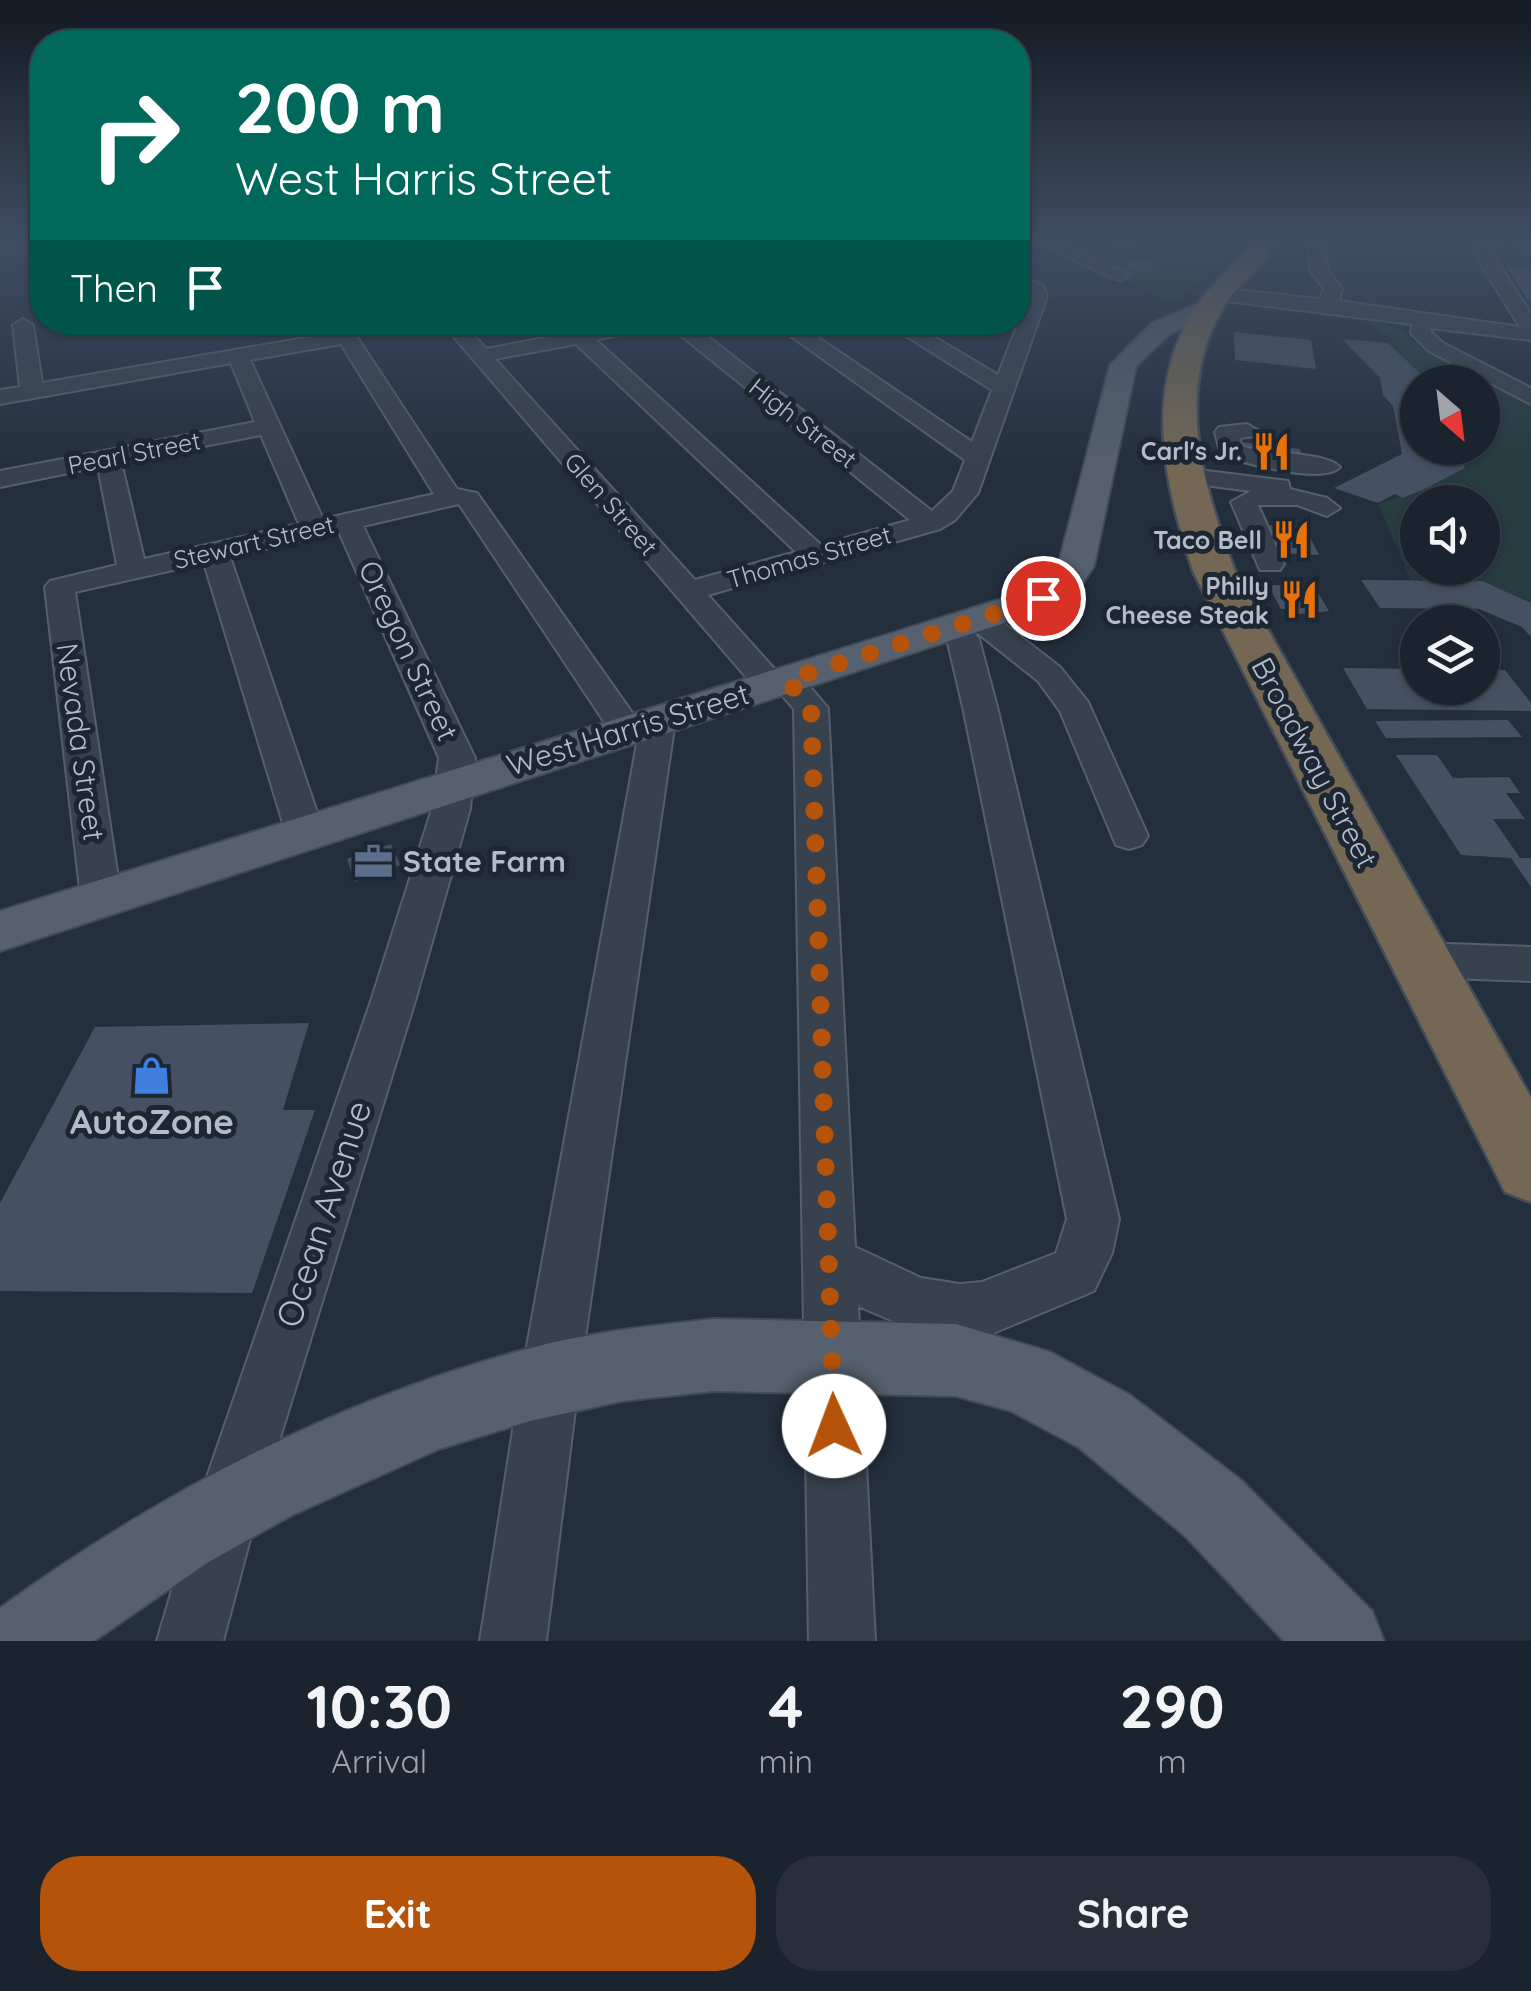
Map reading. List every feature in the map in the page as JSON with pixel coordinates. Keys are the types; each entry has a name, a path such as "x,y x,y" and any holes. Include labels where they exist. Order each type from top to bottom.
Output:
{"highway":[{"name":"Broadway Street","path":"1204,317 1190,340 1176,404 1181,470 1214,571 1531,1168"}],"main road":[{"path":"1141,340 1178,317"},
{"path":"1141,340 1166,334 1190,340"},
{"name":"West Harris Street","path":"0,930 1043,598 1064,584 1076,566 1123,365 1141,340"},
{"path":"25,1641 227,1509 360,1444 438,1413 550,1378 676,1357 831,1355 969,1335 1024,1378 1104,1421 1214,1508 1342,1641"}],"street":[{"path":"1399,317 1531,332"},
{"path":"1422,320 1420,332 1436,347 1531,397"},
{"path":"0,329 30,324"},
{"path":"32,335 32,391"},
{"path":"0,397 238,356 322,335"},
{"path":"345,335 449,497 468,499 643,726 513,1641"},
{"name":"Glen Street","path":"462,335 688,592 779,682 811,708 842,1641"},
{"path":"480,356 554,335"},
{"path":"577,335 816,555"},
{"name":"High Street","path":"692,335 930,523"},
{"path":"800,335 979,458"},
{"path":"916,335 1004,388"},
{"path":"930,523 957,504 979,458 1024,335"},
{"path":"238,356 314,528"},
{"name":"Pearl Street","path":"0,479 269,426"},
{"path":"1246,431 1228,432 1230,450 1255,459 1328,467"},
{"path":"108,458 132,570"},
{"path":"1270,564 1244,502 1257,496 1277,497 1314,501 1327,508"},
{"name":"Stewart Street","path":"60,587 449,497"},
{"name":"Oregon Street","path":"348,520 458,758 453,785"},
{"name":"Thomas Street","path":"688,592 930,523"},
{"path":"214,551 305,833"},
{"name":"Nevada Street","path":"60,587 101,898"},
{"path":"828,1261 932,1308 969,1335 1015,1294 1070,1278 1086,1261 1093,1219 962,640 967,623 1049,674 1076,709 1129,836"},
{"name":"Ocean Avenue","path":"190,1641 227,1509 394,1001 450,809 453,785"},
{"path":"1418,960 1531,964"}],"green space":[{"path":"1375,320 1402,331 1414,342 1457,365 1411,365 1388,343 1394,339 1367,323"},
{"path":"1500,388 1531,404 1531,603 1491,585 1500,585 1500,485 1433,485 1464,465 1500,465"},
{"path":"1400,497 1400,555 1378,503"}],"building":[{"path":"1234,332 1311,340 1316,369 1235,360"},
{"path":"1342,339 1388,343 1411,365 1400,365 1400,443 1393,406 1383,395 1380,378"},
{"name":"Carl's Jr.","path":"1241,442 1300,449 1303,462 1243,454"},
{"path":"1400,455 1400,465 1465,468 1433,485 1400,485 1400,497 1395,494 1378,503 1334,488"},
{"name":"Taco Bell","path":"1265,525 1304,526 1319,555 1279,553"},
{"path":"1361,580 1400,580 1400,585 1491,585 1531,603 1531,637 1522,627 1500,618 1500,605 1380,608"},
{"name":"Philly Cheese Steak","path":"1268,585 1307,586 1317,591 1329,611 1290,615 1287,609 1281,609"},
{"path":"1343,668 1400,669 1400,705 1500,705 1500,670 1505,670 1531,703 1531,711 1367,709"},
{"path":"1508,720 1522,737 1386,738 1375,721"},
{"path":"1396,755 1437,755 1453,778 1509,777 1520,793 1506,793 1525,819 1493,819 1520,858 1531,858 1531,887 1511,858 1461,855"},
{"name":"State Farm","path":"391,844 400,865 355,882 347,859"},
{"path":"309,1023 283,1110 315,1110 252,1293 0,1291 0,1203 95,1027"}],"place":[{"name":"Carl's Jr.","path":"1272,451"},
{"name":"Taco Bell","path":"1292,540"},
{"name":"Philly Cheese Steak","path":"1299,600"},
{"name":"State Farm","path":"373,862"},
{"name":"AutoZone","path":"152,1075"}],"route":[{"path":"834,1426 811,708 787,680 1043,598"}]}
